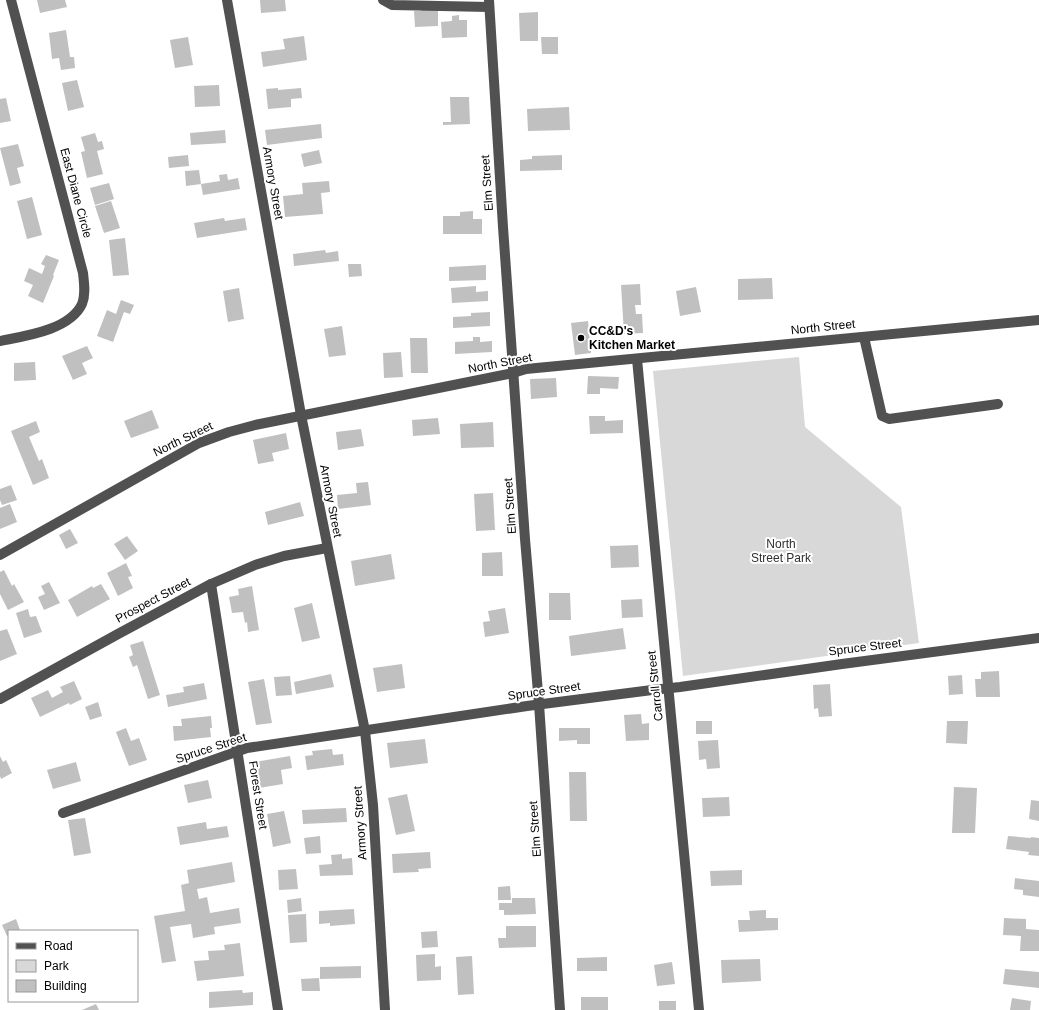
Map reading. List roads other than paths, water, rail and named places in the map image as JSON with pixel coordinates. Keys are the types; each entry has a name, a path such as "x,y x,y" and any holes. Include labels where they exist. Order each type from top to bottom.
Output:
{"street":[{"name":"East Diane Circle","path":"0,341 30,335 58,326 74,316 82,304 85,292 83,273 11,0"},
{"name":"Armory Street","path":"227,0 327,548 365,731 373,805 385,1010"},
{"path":"383,0 392,5 489,3"},
{"name":"Elm Street","path":"489,3 513,373 539,704 560,1010"},
{"name":"North Street","path":"0,555 199,443 229,432 302,415 513,373 526,369 1039,320"},
{"path":"864,336 882,416 889,419 998,404"},
{"name":"Carroll Street","path":"637,359 699,1010"},
{"name":"Prospect Street","path":"0,699 211,584 255,565 284,556 327,548"},
{"name":"Forest Street","path":"211,584 278,1010"},
{"name":"Spruce Street","path":"63,813 247,748 539,704 1039,638"}],"place":[{"name":"CC&D's Kitchen Market","path":"581,338"}],"park label":[{"name":"North Street Park","path":"781,551"}]}
